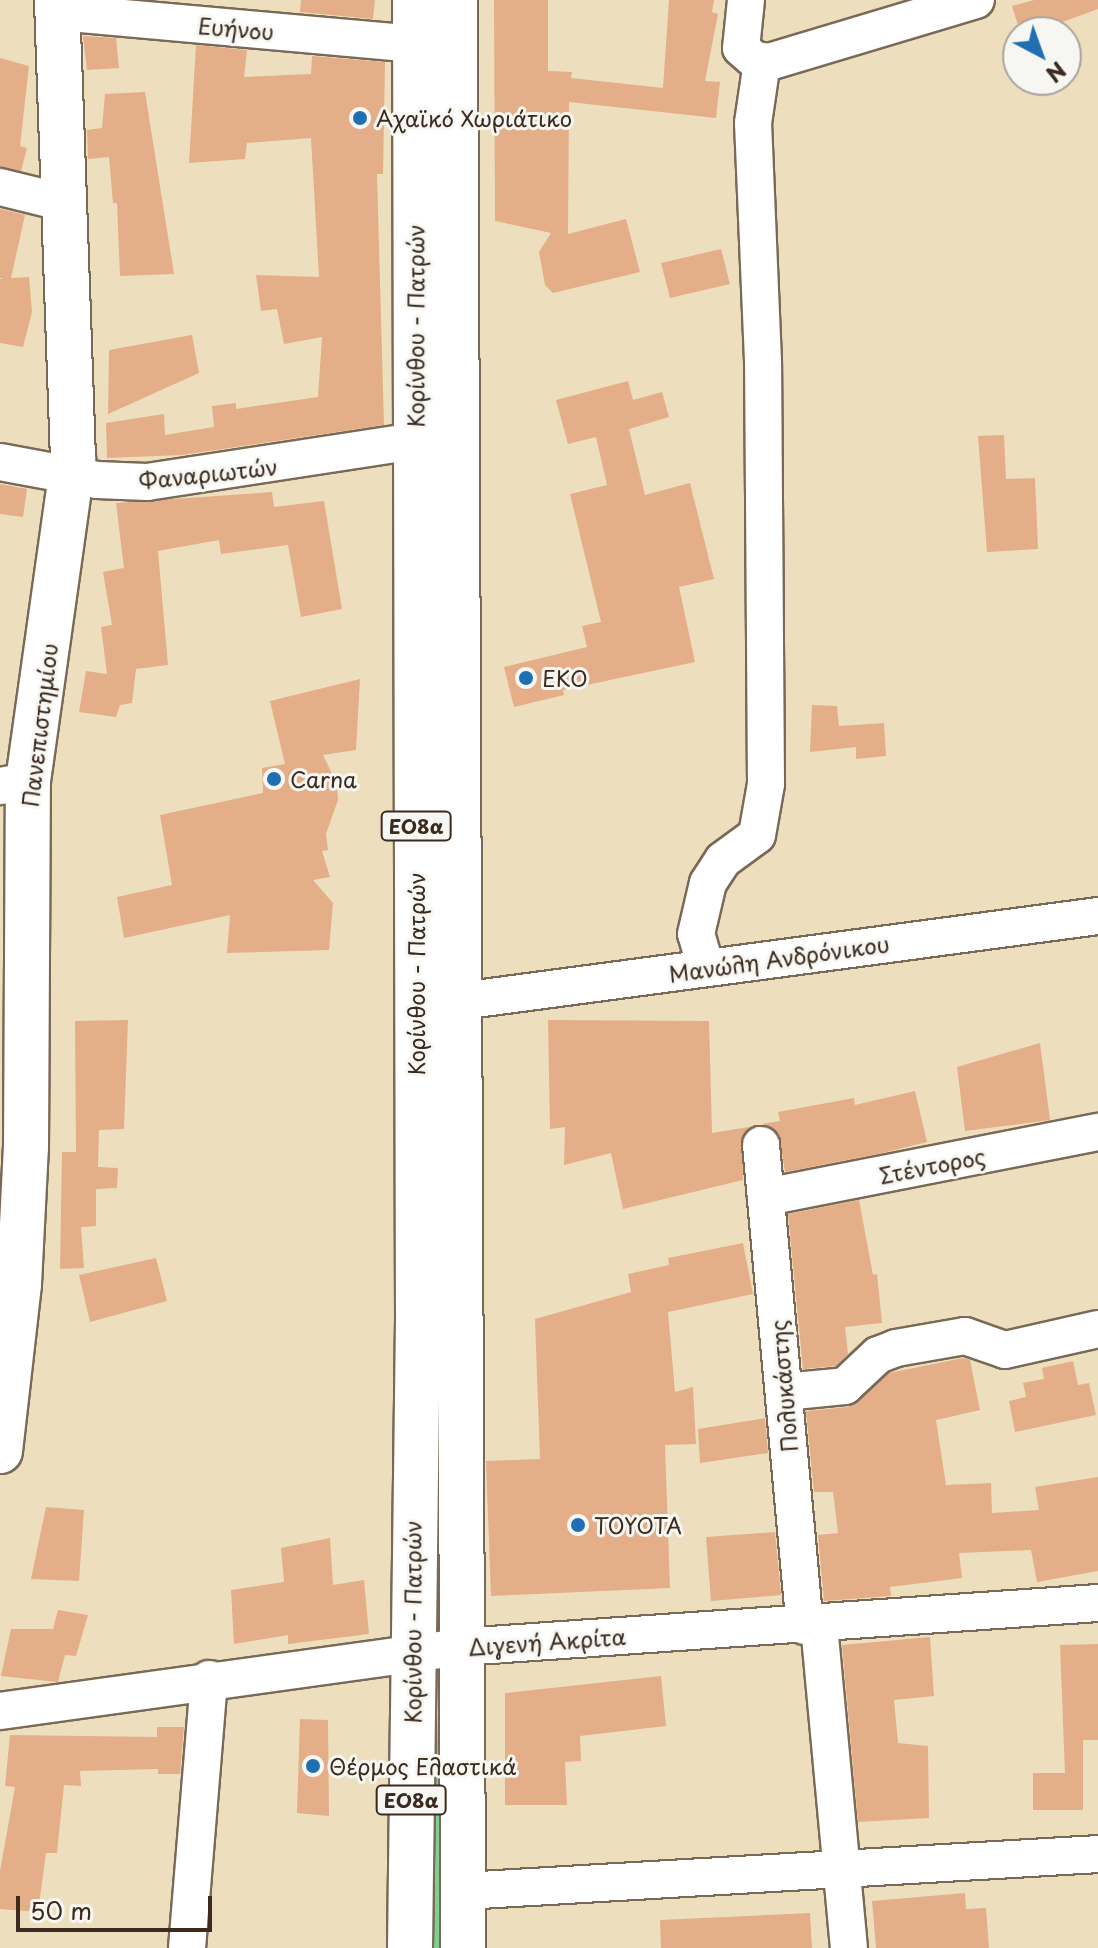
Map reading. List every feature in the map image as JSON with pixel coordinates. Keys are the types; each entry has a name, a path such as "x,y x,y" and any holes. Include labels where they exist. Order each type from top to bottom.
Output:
{"main road":[{"name":"Κορίνθου - Πατρών","path":"410,1948 411,1652 418,1316 415,0"},
{"name":"Κορίνθου - Πατρών","path":"455,0 463,1948"},
{"name":"Πανεπιστημίου","path":"0,1451 13,1149 14,784 72,476 57,6"}],"street":[{"path":"706,968 696,934 708,883 723,860 757,835 766,784 763,361 753,123 754,58 739,39 746,0"},
{"path":"754,58 795,58 976,0"},
{"name":"Ευήνου","path":"57,6 415,44"},
{"path":"0,187 65,203"},
{"name":"Φαναριωτών","path":"0,462 117,482 182,479 415,441"},
{"name":"Μανώλη Ανδρόνικου","path":"461,1001 1098,916"},
{"name":"Στέντορος","path":"766,1197 1098,1132"},
{"name":"Πολυκάστης","path":"761,1145 784,1392 849,1948"},
{"path":"784,1392 845,1386 878,1355 896,1348 965,1336 1012,1349 1098,1329"},
{"name":"Διγενή Ακρίτα","path":"0,1711 209,1679 461,1647 812,1626 1098,1603"},
{"path":"187,1948 209,1679"},
{"path":"463,1891 1098,1854"}],"green space":[{"path":"429,1698 437,1698 443,1948 433,1948"}],"building":[{"path":"301,0 375,0 373,19 300,12"},
{"path":"494,0 548,0 548,71 572,72 571,78 663,88 669,0 714,0 712,12 718,14 705,81 720,82 716,118 569,102 568,234 626,219 640,272 553,293 545,285 539,252 551,233 495,221"},
{"path":"1034,0 1098,0 1098,9 1079,16 1015,16 1012,6"},
{"path":"83,36 116,38 119,68 87,70"},
{"path":"196,45 247,50 244,77 311,74 312,56 385,62 383,174 377,174 384,425 182,455 107,458 106,423 164,414 165,435 214,427 212,406 236,403 236,409 318,397 322,337 284,344 277,309 261,311 256,275 319,277 311,138 247,143 245,159 189,163"},
{"path":"0,58 29,66 20,146 27,148 21,171 0,167"},
{"path":"145,92 174,274 120,276 117,203 113,203 109,157 88,159 87,130 102,128 105,94"},
{"path":"0,209 25,215 11,278 29,277 32,312 23,347 0,343 0,279 4,279 0,278"},
{"path":"721,249 730,284 670,298 661,263"},
{"path":"192,335 199,373 108,414 109,350"},
{"path":"628,381 633,400 662,392 669,417 629,429 645,495 690,483 714,579 679,587 695,662 563,690 564,695 514,707 504,667 587,647 582,626 601,622 570,494 607,485 596,437 568,444 556,400"},
{"path":"1004,435 1006,479 1035,478 1038,549 987,552 978,436"},
{"path":"0,484 27,489 23,517 0,514"},
{"path":"272,492 274,507 324,501 342,609 301,617 288,545 221,554 219,540 158,551 168,665 136,669 132,703 120,705 116,717 79,712 86,671 107,674 101,627 112,625 103,572 124,568 116,503"},
{"path":"360,679 356,750 323,755 337,784 338,800 326,834 328,850 322,851 330,877 313,880 333,903 329,950 227,953 230,915 124,938 117,897 172,885 160,815 263,793 262,768 285,764 270,701"},
{"path":"812,705 837,706 839,726 884,723 886,756 856,759 856,747 810,752"},
{"path":"128,1020 124,1129 99,1130 98,1167 118,1168 117,1188 96,1189 96,1226 81,1227 84,1268 60,1269 62,1152 76,1152 75,1021"},
{"path":"548,1020 709,1021 712,1133 755,1126 742,1137 743,1180 623,1209 611,1153 564,1165 565,1127 550,1129"},
{"path":"1040,1043 1050,1120 965,1131 957,1067"},
{"path":"915,1091 927,1142 882,1153 785,1172 779,1134 762,1124 780,1121 778,1112 854,1098 855,1105"},
{"path":"859,1200 873,1275 877,1274 882,1323 845,1327 848,1354 836,1366 803,1369 788,1214"},
{"path":"743,1243 753,1294 668,1312 675,1392 693,1387 696,1444 665,1445 670,1588 491,1596 486,1461 540,1459 535,1319 631,1292 628,1274 669,1265 668,1258"},
{"path":"156,1258 167,1301 90,1322 79,1275"},
{"path":"963,1358 970,1360 980,1410 936,1420 946,1485 991,1483 992,1513 1039,1510 1035,1487 1098,1477 1098,1571 1037,1582 1031,1550 959,1553 962,1578 890,1587 891,1596 824,1601 818,1535 838,1533 833,1492 814,1492 806,1411 848,1407 889,1373"},
{"path":"1073,1361 1078,1385 1089,1383 1096,1415 1015,1432 1009,1401 1026,1397 1023,1383 1044,1379 1042,1368"},
{"path":"765,1418 768,1453 700,1463 698,1429"},
{"path":"46,1507 84,1510 79,1581 31,1579"},
{"path":"775,1532 781,1595 711,1601 706,1537"},
{"path":"330,1538 333,1585 364,1580 369,1634 288,1644 288,1635 234,1644 231,1590 284,1582 281,1548"},
{"path":"58,1610 88,1615 76,1656 65,1655 58,1682 1,1676 11,1629 53,1629"},
{"path":"930,1637 934,1696 894,1700 898,1743 928,1746 929,1818 858,1822 842,1645"},
{"path":"1098,1644 1098,1740 1083,1740 1083,1810 1033,1810 1033,1773 1065,1773 1060,1645"},
{"path":"661,1676 666,1726 580,1736 581,1761 565,1762 567,1805 505,1805 505,1693"},
{"name":"Θέρμος Ελαστικά","path":"300,1719 328,1720 329,1816 297,1813"},
{"path":"157,1727 184,1727 180,1774 158,1774 158,1769 80,1771 81,1786 64,1785 57,1853 46,1853 38,1912 0,1909 0,1871 15,1787 5,1786 10,1735 157,1737"},
{"path":"965,1893 966,1909 986,1908 989,1948 876,1948 872,1901"},
{"path":"810,1913 812,1948 661,1948 660,1920"}],"place":[{"name":"Αχαϊκό Χωριάτικο","path":"360,118"},
{"name":"EKO","path":"526,678"},
{"name":"Carna","path":"274,779"},
{"name":"TOYOTA","path":"578,1525"},
{"name":"Θέρμος Ελαστικά","path":"313,1766"}]}
